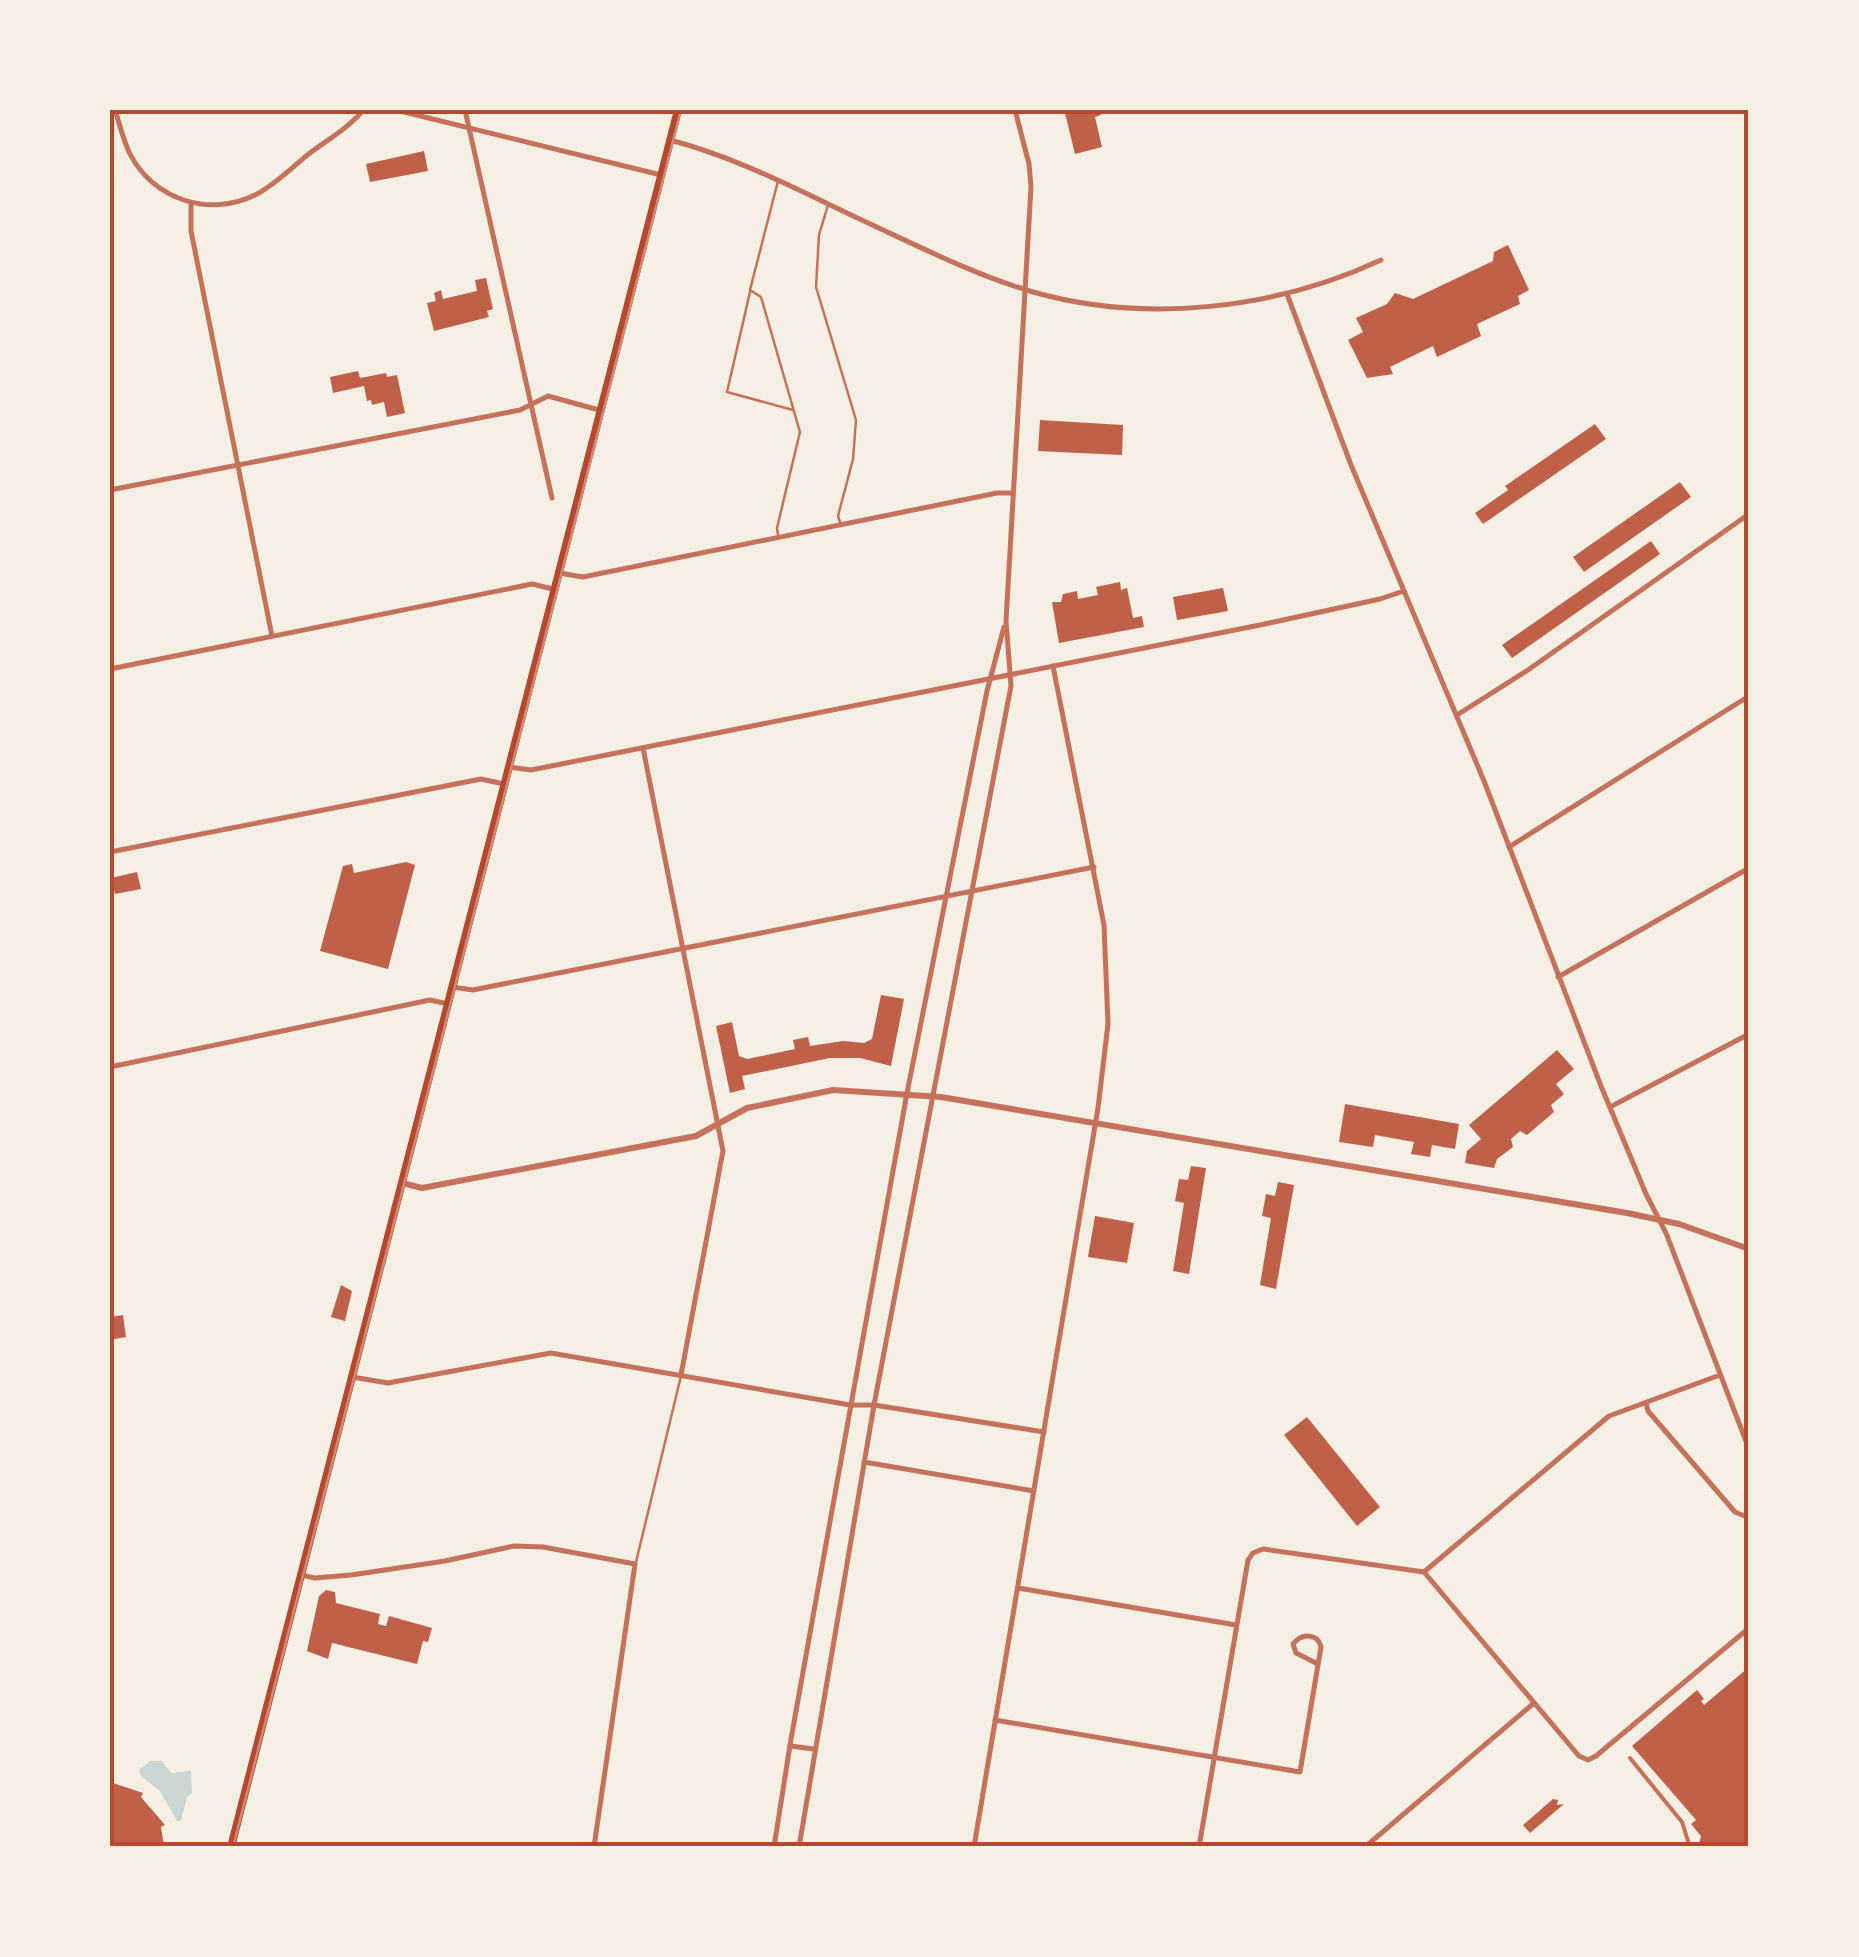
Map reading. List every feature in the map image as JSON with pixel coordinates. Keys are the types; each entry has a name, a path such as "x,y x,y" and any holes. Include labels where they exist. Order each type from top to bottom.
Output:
{"main road":[{"path":"231,1847 678,110"}],"street":[{"path":"115,110 124,142 136,165 163,191 191,203 225,204 258,194 363,110"},
{"path":"396,110 661,175"},
{"path":"465,110 552,498"},
{"path":"799,1847 874,1405 1012,675 1006,621 1030,180 1015,110"},
{"path":"670,140 778,180 989,277 1083,303 1218,305 1286,294 1351,274 1381,260"},
{"path":"191,203 192,231 272,636"},
{"path":"1286,294 1336,428 1457,715 1558,977 1749,1449"},
{"path":"110,490 520,410 548,396 600,410"},
{"path":"558,572 583,577 1012,493"},
{"path":"1457,715 1749,514"},
{"path":"110,670 532,584 554,589"},
{"path":"509,767 531,770 643,748 1269,624 1380,600 1404,590"},
{"path":"774,1847 907,1093 990,679 1006,621"},
{"path":"974,1847 1106,1054 1108,984 1104,926 1053,666"},
{"path":"1509,847 1749,696"},
{"path":"643,748 723,1150 681,1376"},
{"path":"110,852 481,779 504,784"},
{"path":"452,987 473,990 1094,867"},
{"path":"1558,977 1749,868"},
{"path":"110,1068 430,1000 448,1004"},
{"path":"1610,1107 1749,1034"},
{"path":"402,1183 426,1188 696,1136 746,1108 833,1090 907,1093 1096,1121 1659,1220 1749,1249"},
{"path":"352,1377 388,1384 551,1353 850,1405 874,1405 1044,1432"},
{"path":"1424,1572 1609,1416 1720,1375"},
{"path":"1646,1403 1648,1411 1735,1512 1749,1518"},
{"path":"864,1462 1034,1491"},
{"path":"301,1575 350,1575 527,1546 636,1564 594,1847"},
{"path":"1199,1847 1248,1560 1258,1550 1424,1572 1579,1756 1588,1760 1749,1628"},
{"path":"1018,1588 1236,1624"},
{"path":"995,1720 1300,1772 1318,1664 1319,1642 1307,1636 1297,1639 1293,1648 1296,1653 1318,1664"},
{"path":"1365,1847 1534,1702"},
{"path":"790,1746 814,1749"},
{"path":"1630,1758 1682,1822 1690,1847"}],"lane":[{"path":"778,180 727,392 794,410"},
{"path":"828,204 819,235 816,287 856,420 857,436 838,516 840,524"},
{"path":"750,290 760,296 800,432 778,536"},
{"path":"636,1564 681,1376"}],"shaded area":[{"path":"150,1761 162,1761 171,1773 191,1771 192,1793 187,1797 181,1821 177,1821 160,1791 141,1776 139,1770"}],"building":[{"path":"1099,110 1101,115 1095,117 1102,147 1075,154 1065,113"},
{"path":"424,151 428,171 370,182 366,164"},
{"path":"1508,245 1529,290 1518,296 1520,304 1477,324 1481,336 1437,357 1433,346 1390,367 1393,374 1367,378 1348,340 1363,332 1356,318 1387,304 1395,293 1413,299 1493,261 1494,252"},
{"path":"486,278 493,309 487,311 489,317 434,331 427,303 436,301 434,293 441,290 443,299 477,291 475,280"},
{"path":"358,371 360,378 397,375 405,413 387,417 384,402 372,405 371,400 367,401 364,386 333,393 330,377"},
{"path":"1040,420 1123,425 1122,455 1038,451"},
{"path":"1595,424 1606,439 1483,524 1475,513 1508,490 1505,486"},
{"path":"1680,482 1691,497 1584,572 1573,557"},
{"path":"1651,541 1660,554 1512,658 1502,645"},
{"path":"1120,582 1121,590 1127,588 1133,618 1142,616 1144,627 1059,643 1052,602 1061,602 1063,594 1077,591 1078,599 1098,595 1096,587"},
{"path":"1223,588 1228,611 1177,620 1173,597"},
{"path":"406,862 415,865 388,969 320,951 343,866 352,864 354,873"},
{"path":"137,872 141,889 115,894 111,878"},
{"path":"881,995 904,999 891,1066 860,1058 830,1058 742,1076 745,1089 730,1093 716,1026 732,1022 739,1056 747,1059 795,1049 793,1040 808,1037 810,1046 843,1041 864,1043 872,1039"},
{"path":"1557,1050 1574,1069 1556,1084 1564,1094 1551,1105 1554,1112 1527,1135 1520,1131 1511,1139 1513,1147 1497,1159 1494,1168 1465,1163 1467,1151 1481,1139 1469,1125"},
{"path":"1345,1104 1459,1124 1455,1149 1432,1145 1430,1157 1411,1154 1414,1142 1375,1135 1373,1147 1339,1142"},
{"path":"1191,1166 1206,1168 1189,1274 1173,1271 1184,1203 1175,1201 1179,1179 1188,1180"},
{"path":"1278,1182 1294,1185 1276,1289 1260,1285 1271,1218 1262,1216 1266,1194 1275,1196"},
{"path":"1095,1216 1134,1223 1127,1263 1088,1257"},
{"path":"341,1285 352,1291 345,1321 331,1317"},
{"path":"123,1315 126,1337 110,1340 110,1317"},
{"path":"1307,1417 1380,1507 1357,1526 1284,1435"},
{"path":"326,1590 335,1592 336,1603 380,1614 378,1624 386,1626 389,1616 432,1628 428,1642 423,1641 417,1664 332,1643 328,1659 307,1651 319,1596"},
{"path":"1749,1667 1749,1847 1698,1847 1701,1836 1691,1824 1696,1820 1632,1746 1697,1690 1704,1705"},
{"path":"110,1782 143,1793 141,1797 165,1825 161,1827 164,1847 110,1847"},
{"path":"1553,1799 1558,1800 1557,1805 1564,1804 1530,1833 1523,1825"}],"tram line":[{"path":"233,1847 681,110"}]}
